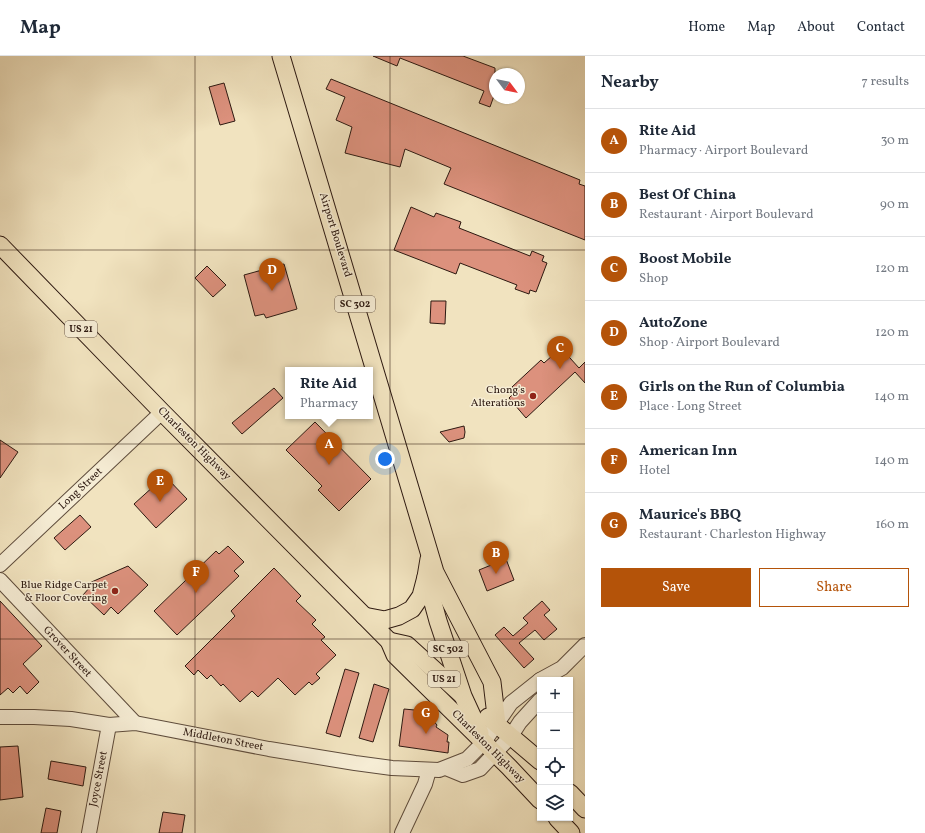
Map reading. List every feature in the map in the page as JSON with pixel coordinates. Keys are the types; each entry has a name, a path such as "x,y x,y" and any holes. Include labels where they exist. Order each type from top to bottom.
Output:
{"main road":[{"name":"Airport Boulevard","path":"281,56 435,572 492,682 500,719"},
{"name":"Charleston Highway","path":"0,245 162,412 389,641 394,655 490,748 537,797"},
{"name":"Airport Boulevard","path":"430,553 426,577 438,621 463,696 490,748"},
{"path":"364,616 385,620 399,616 412,609 421,596 426,577"},
{"name":"Charleston Highway","path":"389,641 407,645 463,696 515,729 537,757"},
{"path":"573,796 585,809"},
{"path":"560,821 571,833"}],"street":[{"name":"Long Street","path":"0,565 162,412"},
{"name":"Grover Street","path":"0,580 135,723"},
{"name":"Middleton Street","path":"550,677 561,674 585,645"},
{"name":"Middleton Street","path":"0,717 34,716 71,719 109,725 135,723 269,749 355,763 392,768 439,770 446,768 463,775 480,769 490,748 500,719 511,703 537,682"},
{"name":"Middleton Street","path":"490,748 515,729 537,703"},
{"name":"Joyce Street","path":"89,833 109,725"},
{"path":"402,833 425,784 429,770"}],"building":[{"path":"373,56 463,56 495,68 489,68 490,107 479,103 484,91 400,58 397,66"},
{"path":"331,79 580,180 579,184 585,186 585,240 444,184 451,168 405,149 400,167 345,153 352,127 336,120 345,97 326,89"},
{"path":"224,83 235,121 220,125 209,87"},
{"path":"411,207 434,217 436,213 461,222 459,228 530,256 532,251 544,256 542,261 547,263 536,292 530,290 529,294 515,289 517,285 460,263 456,274 394,250"},
{"path":"284,264 297,309 266,318 264,314 255,316 244,275"},
{"path":"207,266 226,285 213,297 195,278"},
{"path":"431,301 446,301 445,324 430,323"},
{"path":"561,348 579,368 585,362 585,383 575,372 526,418 509,398 516,391 512,387 541,360 544,363"},
{"path":"274,388 283,398 242,434 232,423"},
{"path":"315,422 371,479 339,511 318,490 322,486 286,450"},
{"path":"464,426 464,438 449,442 440,432"},
{"path":"0,440 18,452 0,478"},
{"path":"165,476 187,499 156,528 134,504"},
{"path":"80,515 91,527 65,550 54,538"},
{"path":"228,546 244,562 234,571 239,576 177,635 154,611 216,551 219,554"},
{"path":"506,559 514,580 487,591 479,570"},
{"name":"Blue Ridge Carpet & Floor Covering","path":"128,566 148,585 118,614 111,607 104,615 83,595 90,587 87,584"},
{"path":"274,568 301,596 296,601 316,620 312,624 325,637 321,640 336,655 316,674 320,678 312,685 309,682 295,695 278,678 258,697 252,691 240,702 223,684 221,686 211,675 207,679 198,670 194,675 185,666 235,616 231,611"},
{"path":"0,601 42,646 23,664 39,682 27,694 20,686 13,693 8,688 0,695"},
{"path":"542,601 550,610 544,615 557,629 544,640 535,630 519,643 534,659 524,668 495,635 504,627 513,636 528,623 523,618"},
{"path":"345,669 359,673 340,737 326,733"},
{"path":"374,684 389,689 373,742 359,738"},
{"path":"404,709 425,711 437,725 436,727 448,735 448,753 399,746"},
{"path":"18,746 23,797 0,800 0,747"},
{"path":"51,761 86,767 83,786 48,779"},
{"path":"46,808 61,811 57,833 41,833"},
{"path":"163,812 185,815 182,833 159,833"}],"place":[{"name":"AutoZone","path":"272,291"},
{"name":"Boost Mobile","path":"560,369"},
{"name":"Chong's Alterations","path":"533,396"},
{"name":"Rite Aid","path":"329,465"},
{"name":"Girls on the Run of Columbia","path":"160,502"},
{"name":"Best Of China","path":"496,574"},
{"name":"Blue Ridge Carpet & Floor Covering","path":"115,591"},
{"name":"American Inn","path":"196,593"},
{"name":"Maurice's BBQ","path":"426,734"}]}
